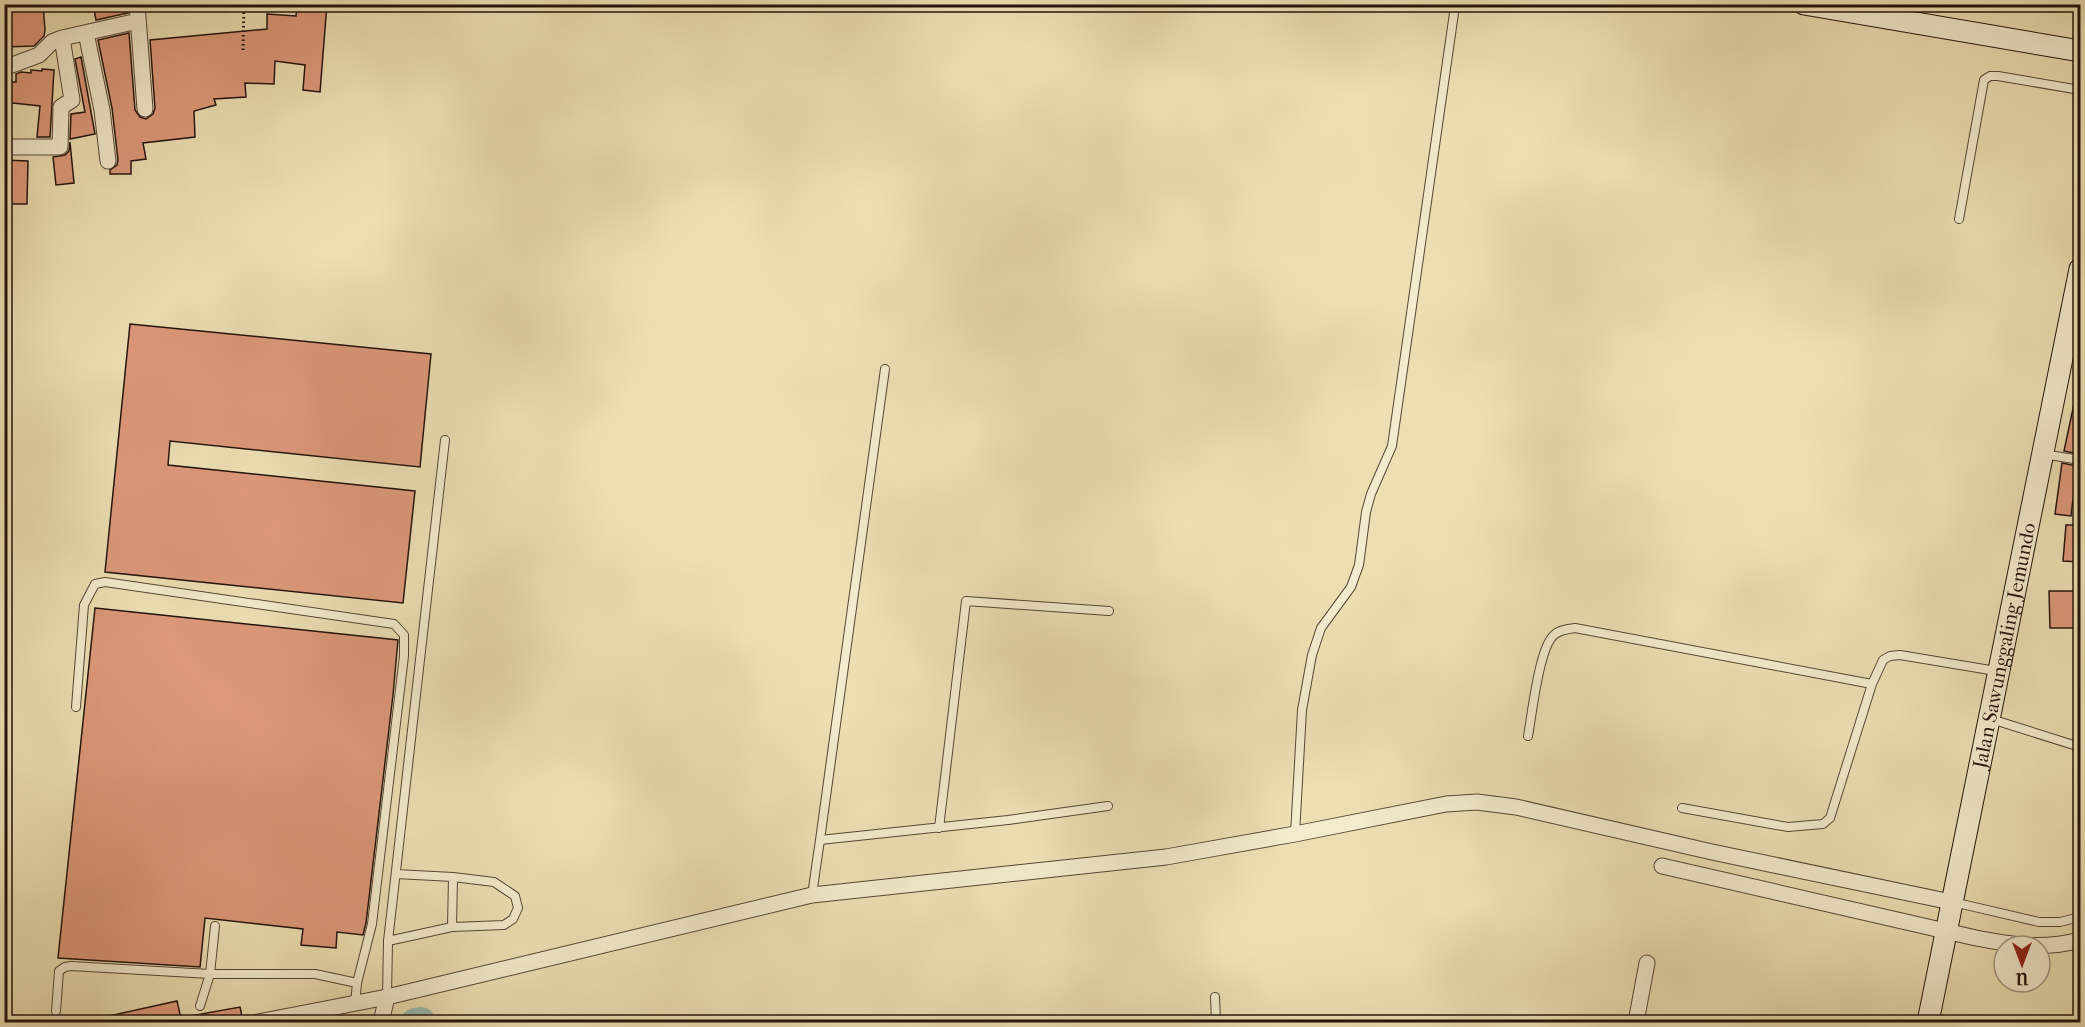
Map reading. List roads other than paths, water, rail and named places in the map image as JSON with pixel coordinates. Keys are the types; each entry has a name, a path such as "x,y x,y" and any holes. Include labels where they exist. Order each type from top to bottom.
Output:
{"main road":[{"path":"1804,4 2080,51"},
{"name":"Jalan Sawunggaling Jemundo","path":"1928,1023 2043,454 2078,294 2080,269"}],"street":[{"path":"137,4 145,109"},
{"path":"4,68 39,55 52,42 62,38 138,21"},
{"path":"86,33 102,110 108,161"},
{"path":"4,147 60,147 61,107 72,100 62,38"},
{"path":"258,1023 387,997 812,895 1166,857 1446,804 1477,802 1516,807 1709,865 1948,916 1976,938 2019,946 2058,946 2080,940"},
{"path":"1662,866 1709,865 1948,916"},
{"path":"1636,1023 1647,963"},
{"path":"381,1022 387,997"}],"lane":[{"path":"1295,834 1302,710 1312,655 1321,628 1351,587 1359,565 1366,512 1371,494 1392,446 1455,6"},
{"path":"1959,219 1984,80 1998,75 2080,90"},
{"path":"812,895 885,369"},
{"path":"387,997 388,940 445,440"},
{"path":"2043,454 2080,460"},
{"path":"76,706 84,605 95,584 105,582 394,624 404,635 404,656 372,924 357,983 355,1004"},
{"path":"939,828 966,601 1109,611"},
{"path":"1528,736 1544,651 1553,635 1565,629 1575,628 1872,684"},
{"path":"1682,808 1788,827 1823,824 1830,818 1872,684 1883,660 1890,656 1900,655 1999,671"},
{"path":"1989,719 2080,747"},
{"path":"820,840 1008,820 1108,806"},
{"path":"388,940 452,927 504,925 513,919 518,908 515,896 494,882 453,876 396,874"},
{"path":"452,927 453,876"},
{"path":"1948,916 2039,922 2060,922 2080,917"},
{"path":"200,1006 210,974 215,926"},
{"path":"56,1011 59,971 65,967 210,974 315,974 357,983"},
{"path":"1215,997 1216,1023"}],"waterway":[{"path":"415,1022 421,1021"}]}
